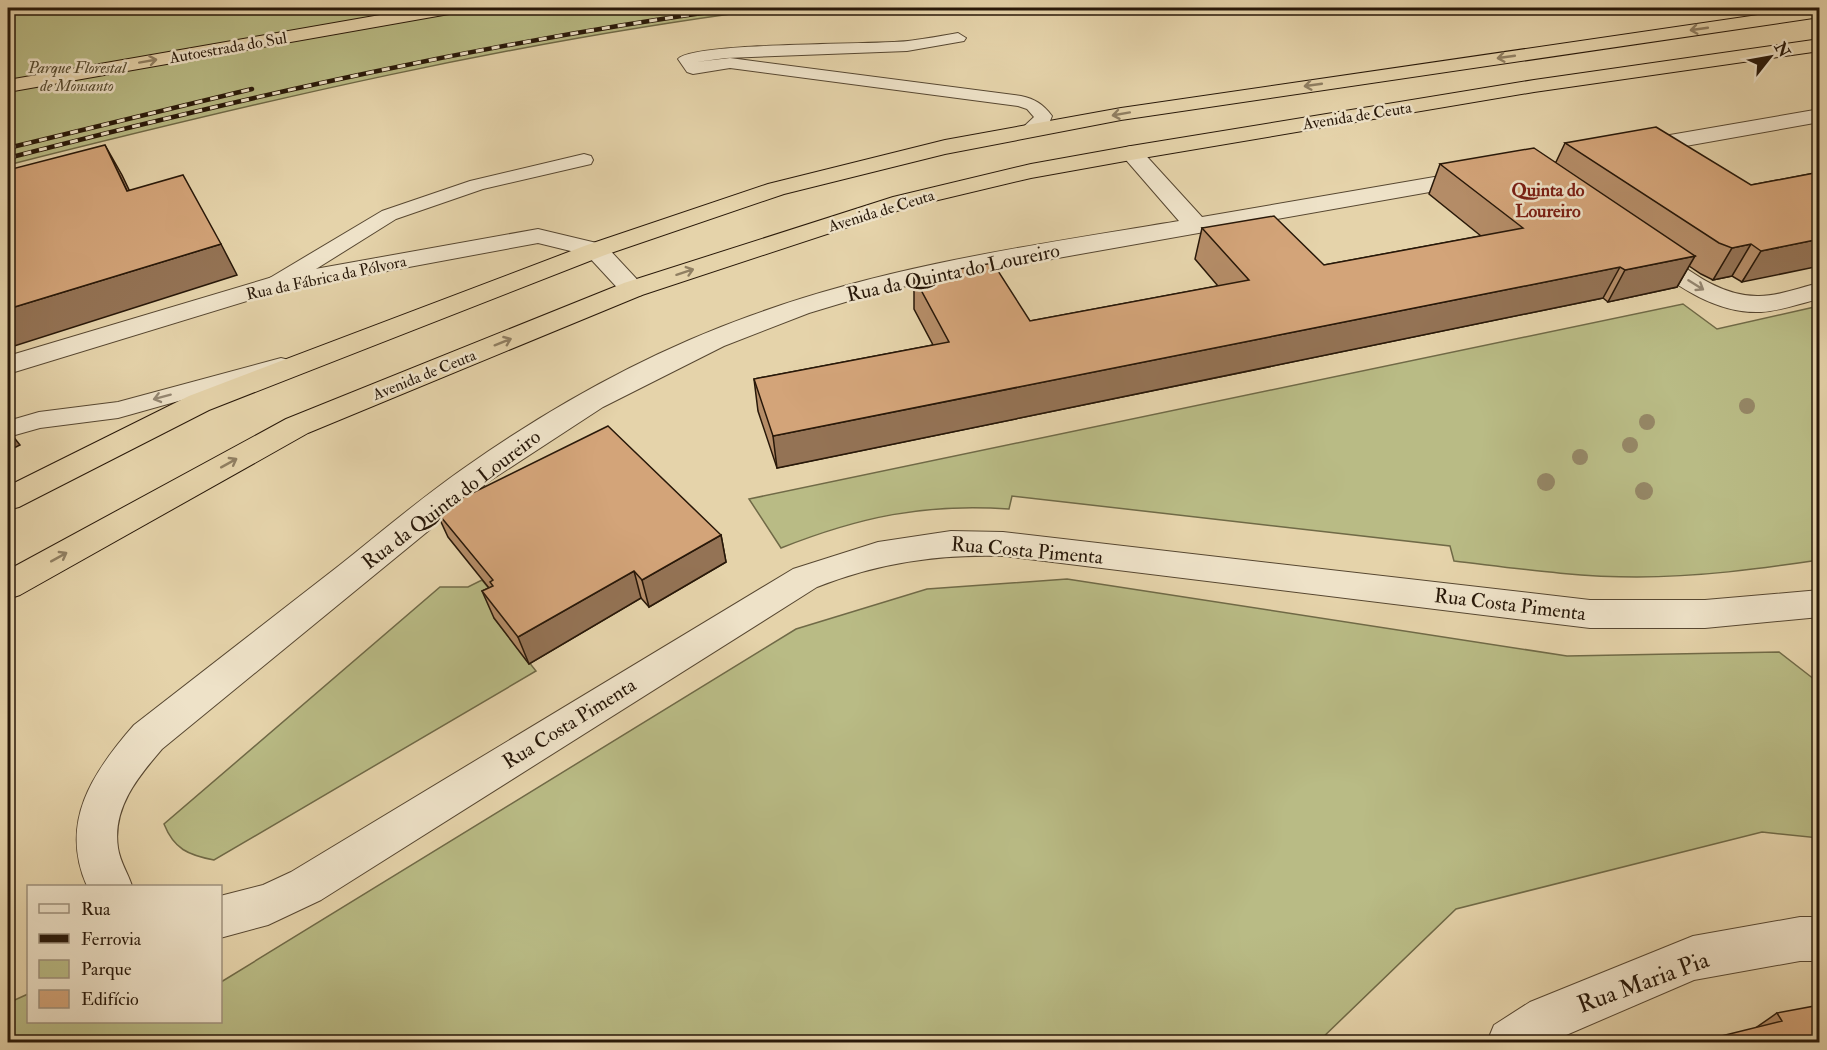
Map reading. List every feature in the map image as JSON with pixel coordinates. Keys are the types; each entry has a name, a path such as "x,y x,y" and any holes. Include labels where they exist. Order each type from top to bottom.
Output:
{"highway":[{"name":"Autoestrada do Sul","path":"8,86 449,8"},
{"name":"Avenida de Ceuta","path":"8,499 200,403 596,250 776,189 945,147 1121,114 1820,11"},
{"name":"Avenida de Ceuta","path":"8,586 297,426 633,289 901,202 1031,171 1131,153 1534,86 1820,45"}],"street":[{"path":"1606,154 1820,115"},
{"path":"1131,153 1196,225"},
{"name":"Rua da Quinta do Loureiro","path":"110,885 106,881 97,856 96,826 106,795 123,765 148,737 477,474 572,411 641,373 694,347 802,306 910,277 1503,172"},
{"name":"Rua da Fábrica da Pólvora","path":"8,365 276,284 538,236 596,250"},
{"path":"1625,237 1717,297 1760,304 1820,291"},
{"path":"596,250 633,289"},
{"name":"Rua Costa Pimenta","path":"222,916 268,904 306,886 805,578 846,561 890,550 933,544 1003,544 1590,614 1722,615 1820,603"},
{"name":"Rua Maria Pia","path":"1511,1042 1547,1019 1693,958 1813,948"}],"lane":[{"path":"958,38 907,46 726,53 686,59 693,69 730,63 1021,101 1033,105 1043,116 1042,122 1027,132"},
{"path":"276,284 389,215 477,185 584,160"},
{"path":"8,429 39,420 118,410 340,348"}],"green space":[{"name":"Parque Florestal de Monsanto","path":"8,8 776,8 582,37 485,55 198,118 8,165"},
{"path":"1683,304 1717,329 1819,306 1819,560 1683,576 1614,577 1568,574 1454,561 1450,546 1012,496 1009,509 949,508 893,515 865,520 781,548 749,499"},
{"path":"1067,579 1567,656 1779,652 1819,683 1819,838 1762,832 1456,909 1318,1042 8,1042 8,1003 27,994 27,1023 222,1023 222,981 796,629 927,589"},
{"path":"482,580 504,607 494,618 536,671 214,860 189,853 177,845 164,824 440,587 468,587"}],"building":[{"path":"1656,127 1751,185 1820,172 1820,239 1761,251 1751,244 1732,248 1719,243 1565,143"},
{"path":"105,145 127,191 183,175 221,244 8,309 8,170"},
{"path":"1534,148 1695,256 1625,270 1620,267 773,436 754,379 949,342 914,277 993,263 1030,321 1249,280 1202,228 1274,216 1324,265 1523,228 1440,164"},
{"path":"608,426 721,535 642,580 634,571 518,637 482,591 493,586 490,582 493,580 436,511"},
{"path":"1820,1005 1820,1042 1697,1042 1782,1021 1777,1013"}],"railway":[{"path":"8,158 189,113 370,72 553,37 737,8"},
{"path":"8,148 252,89"}],"district":[{"name":"Quinta do Loureiro","path":"1548,200"}]}
